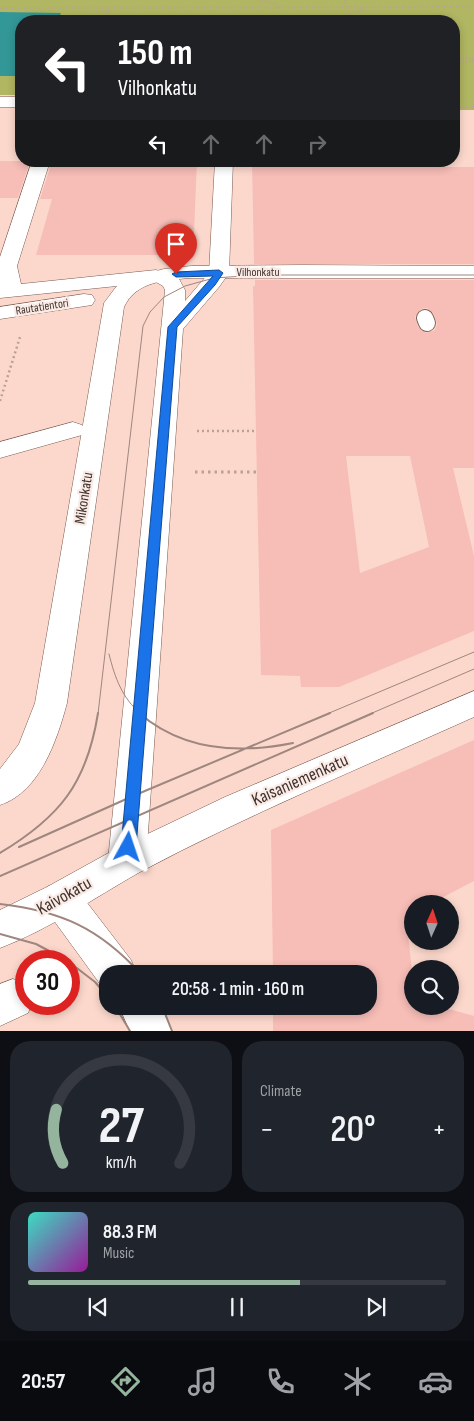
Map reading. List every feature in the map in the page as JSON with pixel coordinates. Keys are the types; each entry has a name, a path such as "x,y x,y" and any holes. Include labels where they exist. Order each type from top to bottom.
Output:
{"street":[{"path":"0,102 15,102"},
{"path":"4,290 7,266 39,167"},
{"path":"173,327 219,273 224,167"},
{"name":"Vilhonkatu","path":"4,290 156,276 219,273 474,272"},
{"path":"127,861 175,290 173,283 156,276"},
{"name":"Mikonkatu","path":"0,791 18,773 40,742 51,703 113,307 121,293 128,287 139,281 156,276"},
{"name":"Rautatientori","path":"0,314 84,300"},
{"path":"0,450 73,430"},
{"name":"Kaisaniemenkatu","path":"127,861 238,808 474,703"},
{"name":"Kaivokatu","path":"0,930 61,899 127,861"},
{"path":"61,899 110,965"},
{"path":"144,1015 151,1031"}],"path":[{"path":"258,0 274,3 279,8"},
{"path":"345,0 346,8"},
{"path":"0,8 474,7"},
{"path":"105,15 109,8"},
{"path":"347,15 366,8"},
{"path":"360,10 362,15"},
{"path":"460,58 474,59"},
{"path":"460,63 474,59"},
{"path":"460,107 474,107"},
{"path":"0,401 28,310"},
{"path":"196,431 256,431"},
{"path":"195,472 257,472"}],"green space":[{"path":"0,0 474,0 474,110 460,110 460,15 15,15 15,95 0,95"}],"water":[{"path":"0,12 61,13 60,15 15,15 15,76 0,76"}],"building":[{"path":"0,161 15,161 15,167 28,167 18,198 0,198"},
{"path":"50,167 197,167 193,255 36,255 52,199 40,199"},
{"path":"252,167 474,167 474,264 254,264"},
{"path":"255,280 474,280 474,468 453,468 474,556 474,631 339,687 301,687 300,676 261,675 253,286 255,286","holes":["427,308 434,314 437,324 435,330 426,333 418,327 415,317 421,309","346,456 410,456 429,547 360,573"]},
{"path":"474,740 474,881 447,895 404,895 404,950 410,950 411,960 404,960 404,1015 459,1015 459,1012 474,1016 474,1031 273,1031 273,1015 377,1015 377,965 273,965 271,830"}],"tram line":[{"path":"98,714 143,326 150,312 164,297 185,286 214,278 260,275 474,275"},
{"path":"327,714 474,652"},
{"path":"109,654 120,687 134,708 141,714"},
{"path":"370,714 474,669"},
{"path":"0,853 39,826 67,796 78,779 86,759 98,713"},
{"path":"139,713 156,726 193,742 212,746 247,748"},
{"path":"247,748 330,713"},
{"path":"0,876 373,713"},
{"path":"247,748 293,743"},
{"path":"19,847 247,748"},
{"path":"0,904 42,911 78,924 110,945 132,965"},
{"path":"0,934 36,944 47,950"},
{"path":"80,970 99,987"},
{"path":"120,1015 130,1031"},
{"path":"166,1015 172,1031"}],"route":[{"path":"128,847 173,327 217,278 219,273 176,274"}]}
